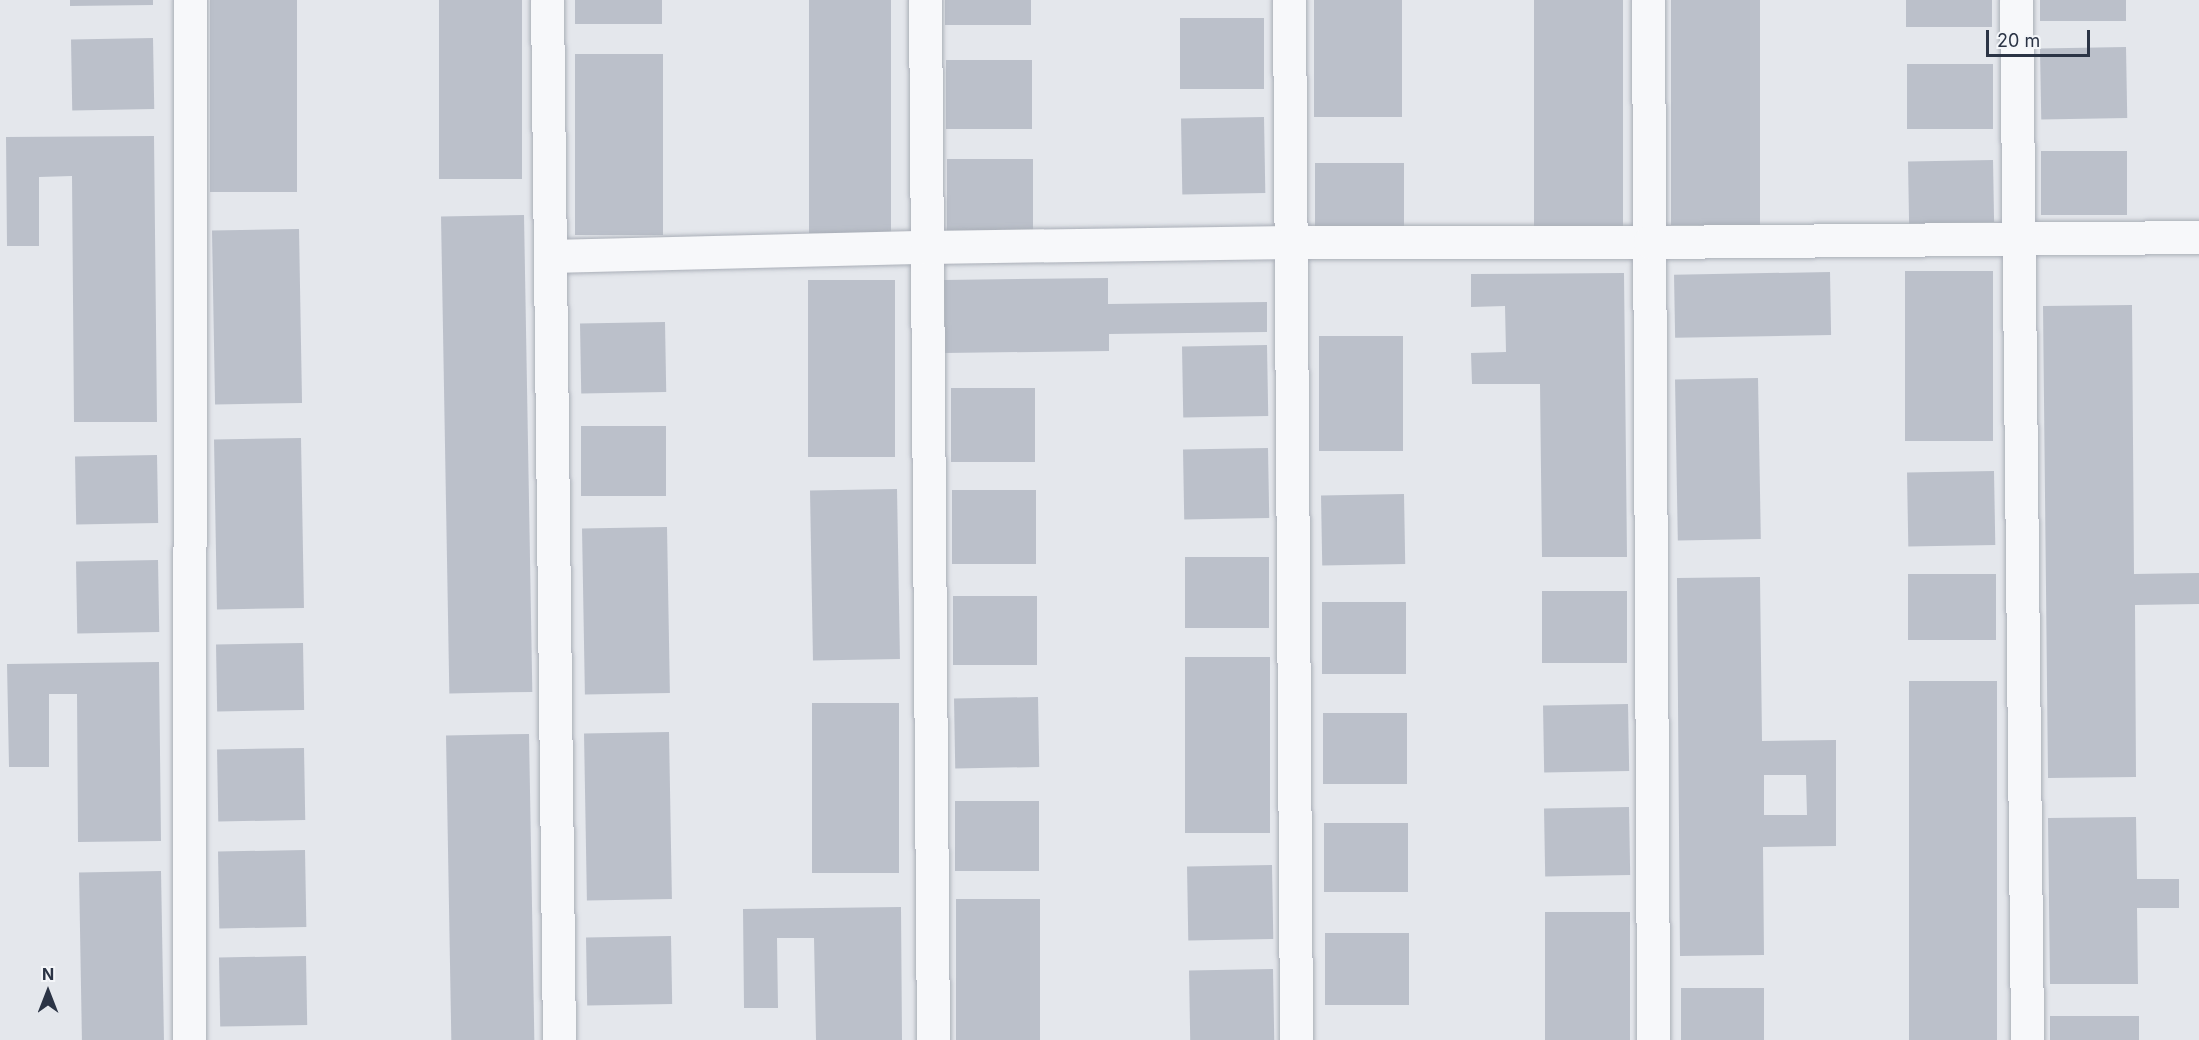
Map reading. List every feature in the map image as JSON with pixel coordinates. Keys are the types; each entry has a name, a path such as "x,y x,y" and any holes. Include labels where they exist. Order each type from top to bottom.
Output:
{"street":[{"path":"189,1040 190,0"},
{"path":"547,0 559,1040"},
{"path":"925,0 933,1040"},
{"path":"1289,0 1296,1040"},
{"path":"1648,0 1653,1040"},
{"path":"2016,0 2027,1040"},
{"path":"550,256 927,247 1291,242 1650,242 2199,237"}],"building":[{"path":"70,0 153,0 153,5 70,6"},
{"path":"210,0 297,0 297,192 210,192"},
{"path":"439,0 522,0 522,179 439,179"},
{"path":"575,0 662,0 662,24 575,24"},
{"path":"809,0 891,0 891,233 809,233"},
{"path":"945,0 1031,0 1031,25 945,25"},
{"path":"1314,0 1402,0 1402,117 1314,117"},
{"path":"1534,0 1623,0 1623,226 1534,226"},
{"path":"1671,0 1760,0 1760,225 1671,225"},
{"path":"1906,0 1992,0 1992,27 1906,27"},
{"path":"2040,0 2126,0 2126,21 2040,21"},
{"path":"1180,18 1264,18 1264,89 1180,89"},
{"path":"153,38 154,109 72,110 71,39"},
{"path":"2126,47 2127,118 2041,119 2040,49"},
{"path":"575,54 663,54 663,235 575,235"},
{"path":"946,60 1032,60 1032,129 946,129"},
{"path":"1907,64 1993,64 1993,129 1907,129"},
{"path":"1264,117 1265,193 1182,194 1181,118"},
{"path":"154,136 157,422 74,422 72,176 39,177 39,246 7,246 6,137"},
{"path":"2041,151 2127,151 2127,215 2041,215"},
{"path":"947,159 1033,159 1033,231 947,231"},
{"path":"1993,160 1994,222 1909,223 1908,161"},
{"path":"1315,163 1404,163 1404,227 1315,227"},
{"path":"524,215 532,692 449,693 441,216"},
{"path":"299,229 302,403 215,404 212,231"},
{"path":"1905,271 1993,271 1993,441 1905,441"},
{"path":"1830,272 1831,335 1675,338 1674,275"},
{"path":"1624,273 1627,557 1542,557 1540,384 1472,384 1471,353 1506,352 1505,306 1471,307 1471,274"},
{"path":"1108,278 1108,304 1267,302 1267,332 1109,334 1109,351 945,353 944,280"},
{"path":"808,280 895,280 895,457 808,457"},
{"path":"2132,305 2134,574 2199,573 2199,604 2135,605 2136,777 2048,778 2043,306"},
{"path":"665,322 666,392 581,393 580,323"},
{"path":"1319,336 1403,336 1403,451 1319,451"},
{"path":"1267,345 1268,416 1183,417 1182,346"},
{"path":"1758,378 1761,539 1678,540 1675,379"},
{"path":"951,388 1035,388 1035,462 951,462"},
{"path":"581,426 666,426 666,496 581,496"},
{"path":"301,438 304,608 217,609 214,440"},
{"path":"1268,448 1269,518 1184,519 1183,449"},
{"path":"157,455 158,523 76,524 75,456"},
{"path":"1994,471 1995,545 1908,547 1907,473"},
{"path":"897,489 900,659 813,660 810,491"},
{"path":"952,490 1036,490 1036,564 952,564"},
{"path":"1404,494 1405,564 1322,565 1321,495"},
{"path":"667,527 670,693 585,694 582,528"},
{"path":"1185,557 1269,557 1269,628 1185,628"},
{"path":"158,560 159,632 77,633 76,561"},
{"path":"1908,574 1996,574 1996,640 1908,640"},
{"path":"1760,577 1762,741 1836,740 1836,846 1763,847 1764,955 1680,956 1677,578","holes":["1764,775 1806,775 1807,815 1764,815"]},
{"path":"1542,591 1627,591 1627,663 1542,663"},
{"path":"953,596 1037,596 1037,665 953,665"},
{"path":"1322,602 1406,602 1406,674 1322,674"},
{"path":"303,643 304,710 217,712 216,645"},
{"path":"1185,657 1270,657 1270,833 1185,833"},
{"path":"159,662 161,841 78,842 77,694 49,694 49,767 9,767 7,664"},
{"path":"1909,681 1997,681 1997,1040 1909,1040"},
{"path":"1038,697 1039,767 955,768 954,698"},
{"path":"812,703 899,703 899,873 812,873"},
{"path":"1628,704 1629,771 1544,772 1543,705"},
{"path":"1323,713 1407,713 1407,784 1323,784"},
{"path":"669,732 672,899 587,900 584,733"},
{"path":"529,734 534,1040 451,1040 446,735"},
{"path":"304,748 305,820 218,822 217,750"},
{"path":"955,801 1039,801 1039,871 955,871"},
{"path":"1629,807 1630,875 1545,876 1544,808"},
{"path":"2136,817 2137,879 2179,879 2179,908 2137,908 2138,984 2050,984 2048,818"},
{"path":"1324,823 1408,823 1408,892 1324,892"},
{"path":"305,850 306,927 219,929 218,852"},
{"path":"1272,865 1273,939 1188,940 1187,866"},
{"path":"161,871 164,1040 82,1040 79,872"},
{"path":"956,899 1040,899 1040,1040 956,1040"},
{"path":"901,907 902,1040 816,1040 814,938 777,938 778,1008 744,1008 743,909"},
{"path":"1545,912 1630,912 1630,1040 1545,1040"},
{"path":"1325,933 1409,933 1409,1005 1325,1005"},
{"path":"671,936 672,1004 587,1005 586,937"},
{"path":"306,956 307,1025 220,1027 219,958"},
{"path":"1273,969 1274,1040 1190,1040 1189,970"},
{"path":"1681,988 1764,988 1764,1040 1681,1040"},
{"path":"2050,1016 2139,1016 2139,1040 2050,1040"}]}
